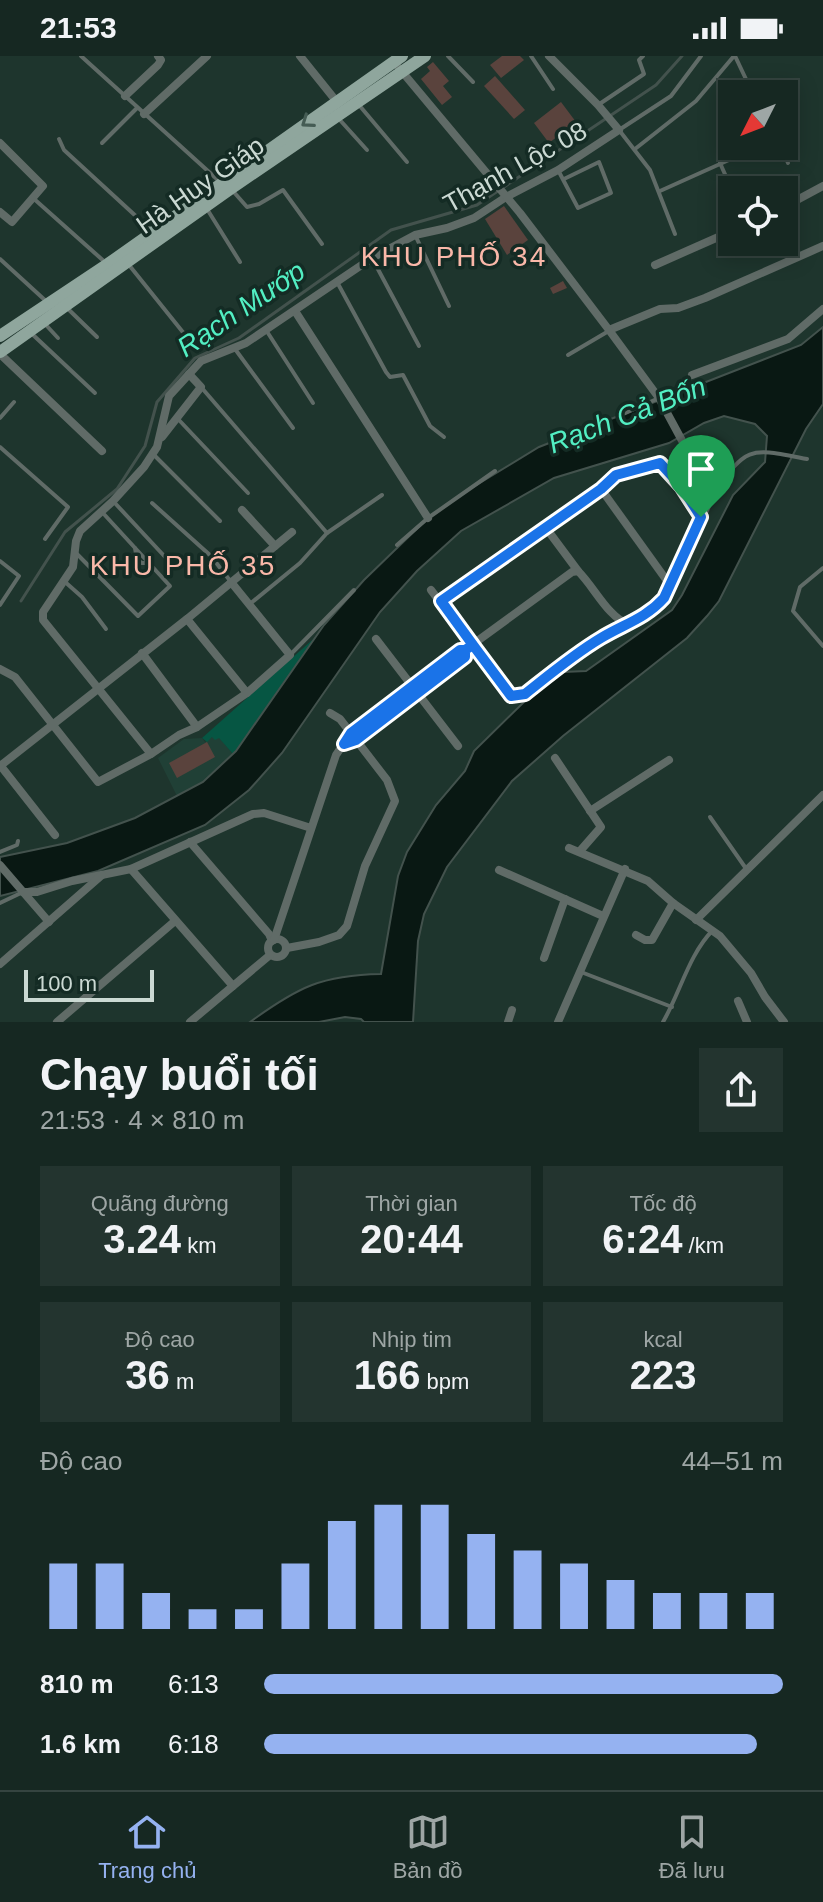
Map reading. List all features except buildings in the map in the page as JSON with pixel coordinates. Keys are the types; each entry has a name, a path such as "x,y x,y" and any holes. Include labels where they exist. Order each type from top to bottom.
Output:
{"main road":[{"name":"Hà Huy Giáp","path":"0,353 206,207 225,186 337,102 399,63 425,56"},
{"name":"Hà Huy Giáp","path":"0,336 153,231 337,117 357,103 399,63"}],"street":[{"path":"125,96 158,65 161,60 158,56"},
{"path":"141,111 207,56"},
{"path":"300,56 337,102"},
{"path":"549,56 619,130"},
{"path":"399,63 659,398 712,496 670,585 656,607 639,621 601,638 518,697 511,696 469,648 431,590"},
{"name":"Thạnh Lộc 08","path":"97,688 43,620 43,612 73,567 80,531 144,467 158,441 169,396 200,357 234,347 266,330 372,258 415,235 474,218 558,170 619,130"},
{"path":"0,143 43,186 12,222 0,212"},
{"path":"798,199 823,186"},
{"path":"655,265 718,237"},
{"path":"609,330 660,309 678,308 705,298 823,246"},
{"path":"692,375 788,339 823,309"},
{"path":"295,311 428,518"},
{"path":"0,353 102,451"},
{"path":"158,441 201,387 189,374"},
{"path":"441,601 601,489 616,475 660,463 681,486 701,517"},
{"path":"601,489 670,585"},
{"path":"242,510 275,546"},
{"path":"543,530 549,532 618,620 629,625"},
{"path":"55,835 0,766 292,532"},
{"path":"270,955 268,949 330,768 344,744 465,657 469,648 572,572 578,571"},
{"path":"0,669 15,677 98,782 197,727 247,693 290,655 231,582"},
{"path":"187,619 247,693"},
{"path":"376,639 458,746"},
{"path":"142,653 197,727"},
{"path":"97,688 151,754"},
{"path":"270,955 281,957 287,948 329,939 339,935 347,926 365,866 395,801 387,780 340,719 330,713"},
{"path":"555,758 601,827 580,851"},
{"path":"590,811 669,760"},
{"path":"696,920 823,795"},
{"path":"20,889 37,892 104,873 131,869 253,814 264,813 311,828"},
{"path":"190,842 273,940"},
{"path":"569,848 648,881 673,903 713,930 751,973 784,1022"},
{"path":"0,865 49,922"},
{"path":"131,869 233,986"},
{"path":"558,1022 625,869"},
{"path":"499,870 603,916"},
{"path":"0,964 104,873"},
{"path":"544,958 565,899"},
{"path":"636,935 652,940 673,903"},
{"path":"57,1022 175,921"},
{"path":"273,940 280,939 287,948"},
{"path":"190,1022 270,955"},
{"path":"738,1001 747,1022"},
{"path":"508,1022 512,1010"}],"lane":[{"path":"81,56 236,193 247,207 259,204 283,190 322,244"},
{"path":"448,56 473,82"},
{"path":"531,56 553,89"},
{"path":"598,105 644,74 639,60 643,56"},
{"path":"675,234 650,170 619,130 671,96 701,56"},
{"path":"635,149 696,101 735,56 746,80"},
{"path":"357,103 407,162"},
{"path":"102,143 141,111"},
{"path":"337,117 367,150"},
{"path":"59,139 64,150 153,231"},
{"path":"660,191 727,160"},
{"path":"558,170 578,208 610,194 599,162 564,179"},
{"path":"720,163 726,176"},
{"path":"33,198 108,264"},
{"path":"206,207 240,262"},
{"path":"415,235 449,306"},
{"path":"372,258 419,346"},
{"path":"0,259 49,304"},
{"path":"128,263 200,357"},
{"path":"337,282 386,372 393,377 403,375 430,426 444,437"},
{"path":"66,306 97,337"},
{"path":"44,322 58,338"},
{"path":"266,330 313,403"},
{"path":"568,355 609,330"},
{"path":"29,332 95,393"},
{"path":"234,347 293,428"},
{"path":"201,387 327,533"},
{"path":"621,415 659,398"},
{"path":"0,418 14,402"},
{"path":"178,419 248,493"},
{"path":"0,447 68,507 45,539"},
{"path":"712,496 736,462 751,452 765,451 807,459"},
{"path":"153,453 220,521"},
{"path":"397,545 428,518 495,471"},
{"path":"249,604 300,563 327,533 382,495"},
{"path":"113,501 167,559"},
{"path":"152,503 211,556 231,582"},
{"path":"75,552 138,616 170,586 101,511"},
{"path":"0,561 19,576 0,605"},
{"path":"823,568 800,587 793,611 823,646"},
{"path":"64,581 82,597 106,629"},
{"path":"290,655 354,590"},
{"path":"710,817 747,870"},
{"path":"0,852 17,845 18,841"},
{"path":"0,903 20,889"},
{"path":"663,1022 700,944 713,930"},
{"path":"580,971 672,1007"}],"shaded area":[{"path":"219,737 233,754 203,782 177,796 158,758 184,739 202,738 205,742"}],"green space":[{"path":"319,634 284,687 233,754 219,738 215,740 212,737 207,742 202,738"}],"water":[{"name":"Rạch Cả Bốn","path":"823,327 823,404 806,429 719,601 687,638 563,736 512,781 447,867 424,914 418,941 413,1022 364,1022 345,1017 319,1022 250,1022 311,985 342,977 381,974 398,876 407,852 436,805 465,771 474,751 525,701 563,672 586,671 672,610 733,495 765,462 767,436 755,424 724,416 704,423 669,443 554,478 461,531 417,571 380,612 282,753 249,790 205,825 98,871 0,896 0,857 67,843 135,818 203,782 236,751 324,625 364,580 428,518 460,495 539,447 801,345"}],"waterway":[{"name":"Rạch Mướp","path":"21,601 65,532 117,489 145,446 157,402 195,358 239,338 391,230 477,205 656,85 682,56"}],"district":[{"name":"KHU PHỐ 34","path":"454,256"},
{"name":"KHU PHỐ 35","path":"183,565"}],"route":[{"path":"701,517 664,598 656,607 639,621 601,638 525,694 511,696 473,645 460,650 351,733 344,744 356,740 465,657 465,650 473,645 441,601 601,489 616,475 660,463 681,486 701,517"}]}
